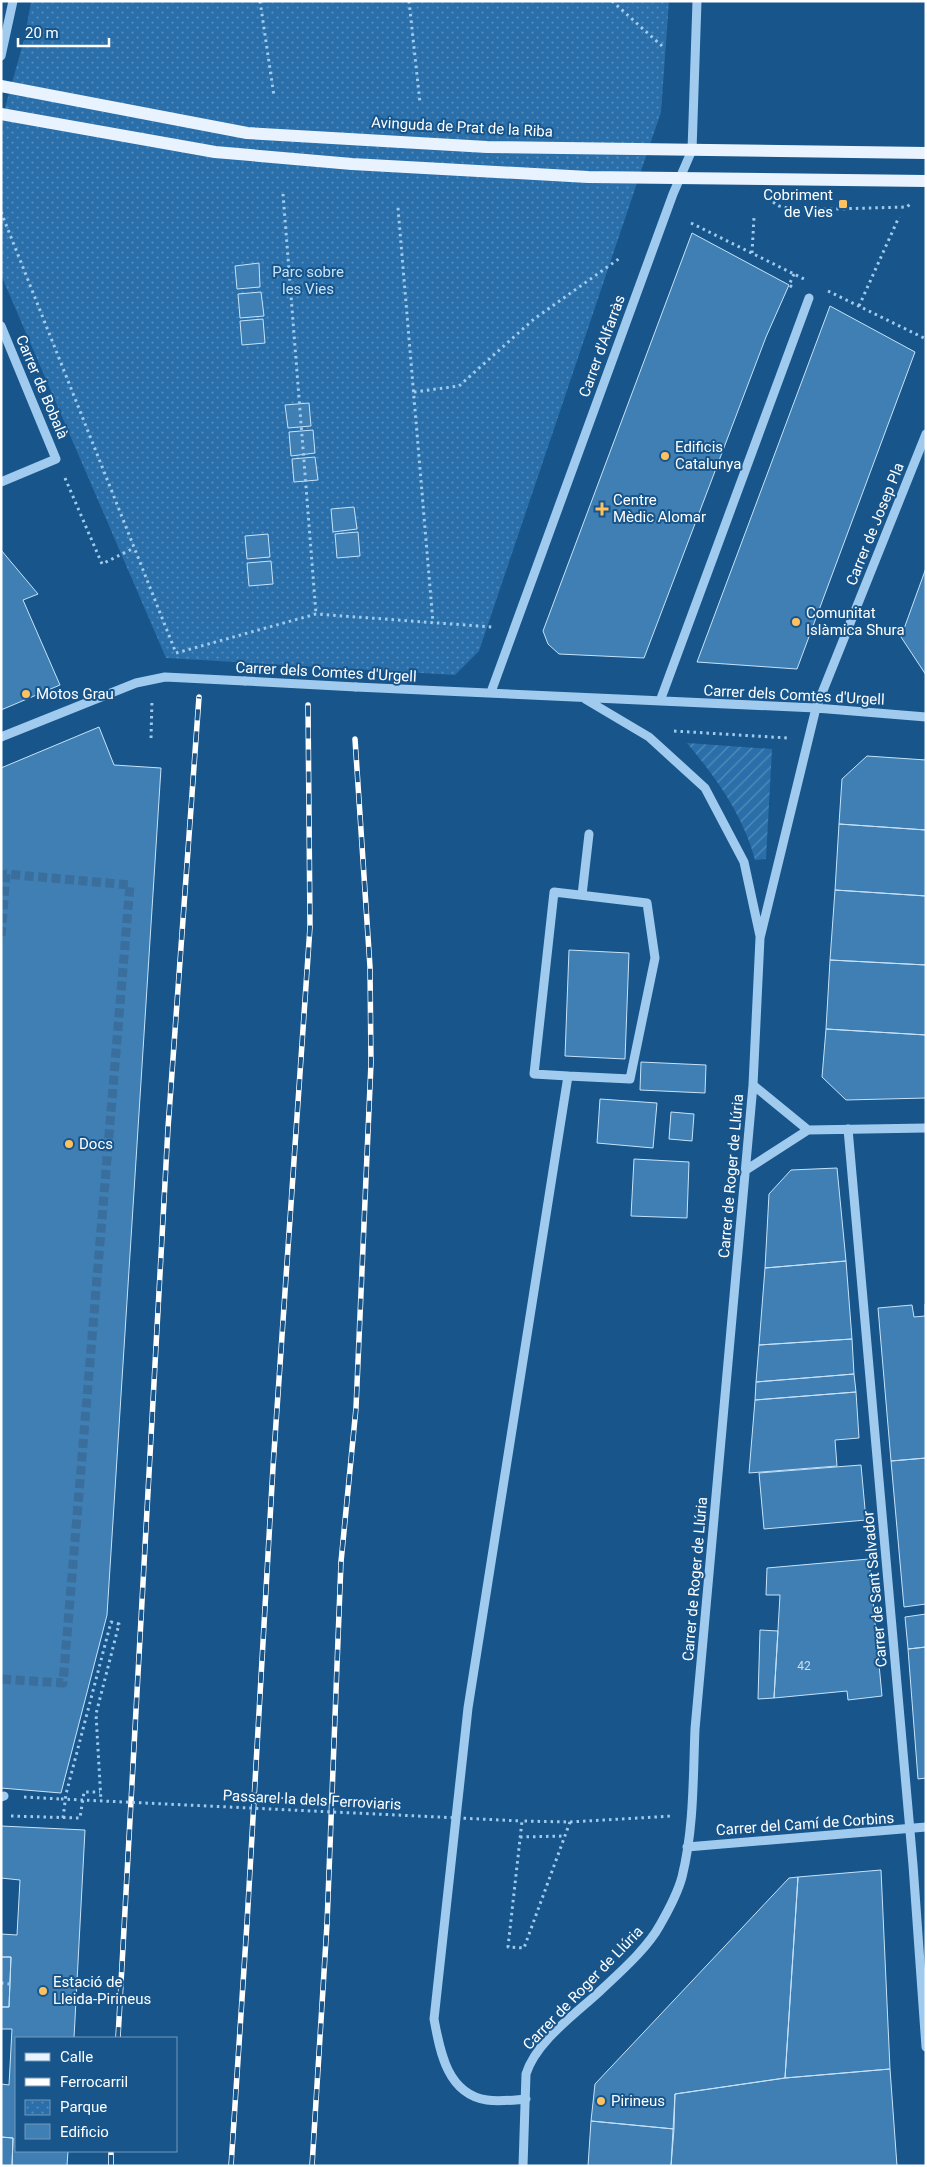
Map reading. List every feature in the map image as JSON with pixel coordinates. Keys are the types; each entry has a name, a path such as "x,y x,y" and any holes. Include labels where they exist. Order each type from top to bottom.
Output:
{"main road":[{"name":"Avinguda de Prat de la Riba","path":"1,86 248,133 487,146 926,153"},
{"path":"1,114 161,144 280,159 588,177 926,181"}],"street":[{"path":"1,56 13,1"},
{"name":"Carrer d'Alfarràs","path":"491,692 679,178 692,150 698,1"},
{"path":"660,701 809,298"},
{"name":"Carrer de Bobalà","path":"1,326 56,459 1,482"},
{"name":"Carrer de Josep Pla","path":"816,708 926,434"},
{"name":"Carrer dels Comtes d'Urgell","path":"1,737 136,682 165,677 446,692 491,692 582,698 816,708 926,717"},
{"name":"Carrer de Roger de Llúria","path":"582,698 652,740 705,788 744,862 760,938"},
{"name":"Carrer de Roger de Llúria","path":"523,2166 526,2074 534,2055 643,1947 660,1926 682,1878 691,1815 695,1729 746,1170 753,1085 760,938 816,708"},
{"path":"582,895 589,834"},
{"path":"554,892 647,903 655,958 630,1079 568,1076 534,1074 554,892"},
{"path":"526,2099 486,2100 457,2084 450,2075 440,2050 434,2019 468,1708 568,1076"},
{"path":"753,1085 808,1130"},
{"path":"746,1170 808,1130 926,1128"},
{"name":"Carrer de Sant Salvador","path":"848,1129 910,1830 926,2046"},
{"name":"Carrer del Camí de Corbins","path":"687,1847 926,1828"}],"path":[{"path":"260,1 274,96"},
{"path":"409,1 420,103"},
{"path":"612,1 662,46"},
{"path":"283,194 316,614"},
{"path":"398,208 433,623"},
{"path":"1,212 176,653 316,614 492,627"},
{"path":"752,253 754,217"},
{"path":"859,306 899,217"},
{"path":"414,392 459,386 534,320 620,258"},
{"path":"789,285 794,274"},
{"path":"56,459 102,564 134,548"},
{"path":"151,738 152,700"},
{"path":"652,740 667,731 808,739"},
{"path":"63,1818 66,1794 111,1622 119,1624 96,1714 101,1801"},
{"path":"10,1816 80,1818 84,1792 100,1792"},
{"name":"Passarel·la dels Ferroviaris","path":"3,1797 522,1821 570,1822 691,1815"},
{"path":"522,1821 508,1947 524,1948 570,1822"},
{"path":"520,1836 565,1836"},
{"path":"1,1983 10,1984"}],"green space":[{"name":"Parc sobre les Vies","path":"31,1 669,1 661,112 479,651 455,675 166,658 1,275 1,122 25,36"},
{"path":"687,743 772,749 766,859 755,860 744,828 728,798 709,770"}],"building":[{"name":"Edificis Catalunya","path":"692,233 789,285 766,337 644,658 559,654 548,644 543,631"},
{"path":"259,263 260,287 237,289 235,266"},
{"path":"261,292 264,316 240,318 238,294"},
{"name":"Edificis Catalunya","path":"830,306 915,352 797,669 697,662"},
{"path":"263,319 265,343 242,345 240,321"},
{"path":"309,403 311,426 288,428 285,405"},
{"path":"313,430 315,453 291,456 289,432"},
{"path":"315,457 318,480 294,482 292,459"},
{"path":"354,507 357,529 333,532 331,509"},
{"path":"358,532 360,556 337,558 335,534"},
{"path":"268,534 270,557 247,559 245,536"},
{"path":"1,550 38,594 23,600 60,685 1,710"},
{"path":"271,561 273,584 249,586 247,563"},
{"path":"926,568 926,675 901,637"},
{"name":"Docs","path":"99,727 114,765 161,768 107,1615 61,1793 1,1788 1,768"},
{"path":"867,756 926,760 926,830 839,824 842,779"},
{"path":"839,824 926,830 926,896 835,890"},
{"path":"835,890 926,896 926,965 830,960"},
{"path":"569,950 629,953 625,1059 565,1056"},
{"path":"830,960 926,965 926,1035 826,1029"},
{"path":"826,1029 926,1035 926,1098 846,1100 822,1077"},
{"path":"641,1062 706,1065 705,1093 640,1090"},
{"path":"600,1099 657,1103 653,1148 597,1143"},
{"path":"671,1112 694,1114 692,1141 669,1139"},
{"path":"634,1159 689,1162 687,1218 631,1216"},
{"path":"837,1168 846,1261 765,1268 769,1194 791,1170"},
{"path":"846,1261 852,1339 759,1345 765,1268"},
{"path":"925,1304 926,1458 891,1461 878,1308 912,1305 914,1317 925,1316"},
{"path":"852,1339 854,1374 756,1382 759,1345"},
{"path":"854,1374 856,1392 755,1400 756,1382"},
{"path":"856,1392 859,1438 835,1440 837,1466 749,1473 755,1400"},
{"path":"926,1458 926,1604 904,1607 891,1461"},
{"path":"861,1465 866,1520 764,1529 759,1473"},
{"path":"869,1559 882,1696 848,1700 847,1691 774,1698 780,1595 766,1595 767,1568"},
{"path":"926,1614 926,1647 908,1649 905,1617"},
{"path":"760,1630 778,1631 774,1698 758,1699"},
{"path":"926,1647 926,1778 918,1779 908,1649"},
{"name":"Estació de Lleida-Pirineus","path":"1,1826 85,1830 74,2037 15,2037 15,2152 68,2152 67,2166 12,2166 13,2138 1,2137 1,2084 9,2085 12,2029 1,2029 1,2007 9,2007 11,1957 1,1957 1,1934 17,1935 20,1880 1,1878"},
{"path":"881,1870 890,2069 785,2078 798,1877"},
{"path":"798,1877 785,2078 675,2094 674,2129 591,2121 595,2084 789,1878"},
{"path":"1,1957 11,1957 9,2007 1,2007"},
{"path":"890,2069 897,2166 671,2166 675,2094 785,2078"},
{"path":"591,2121 674,2129 671,2166 588,2166"},
{"path":"1,2137 13,2138 12,2166 1,2166"}],"tunnel":[{"path":"1,936 6,874 130,885 63,1683 1,1679"}],"railway":[{"path":"118,2037 168,1128 199,697"},
{"path":"231,2166 273,1467 310,927 308,705"},
{"path":"312,2166 327,1924 341,1562 356,1408 371,1063 370,967 355,739"},
{"path":"111,2152 111,2166"}],"place":[{"name":"Cobriment de Vies","path":"843,204"},
{"name":"Edificis Catalunya","path":"665,456"},
{"name":"Centre Mèdic Alomar","path":"602,509"},
{"name":"Comunitat Islàmica Shura","path":"796,622"},
{"name":"Motos Grau","path":"26,694"},
{"name":"Docs","path":"69,1144"},
{"name":"Estació de Lleida-Pirineus","path":"43,1991"},
{"name":"Pirineus","path":"601,2101"}]}
